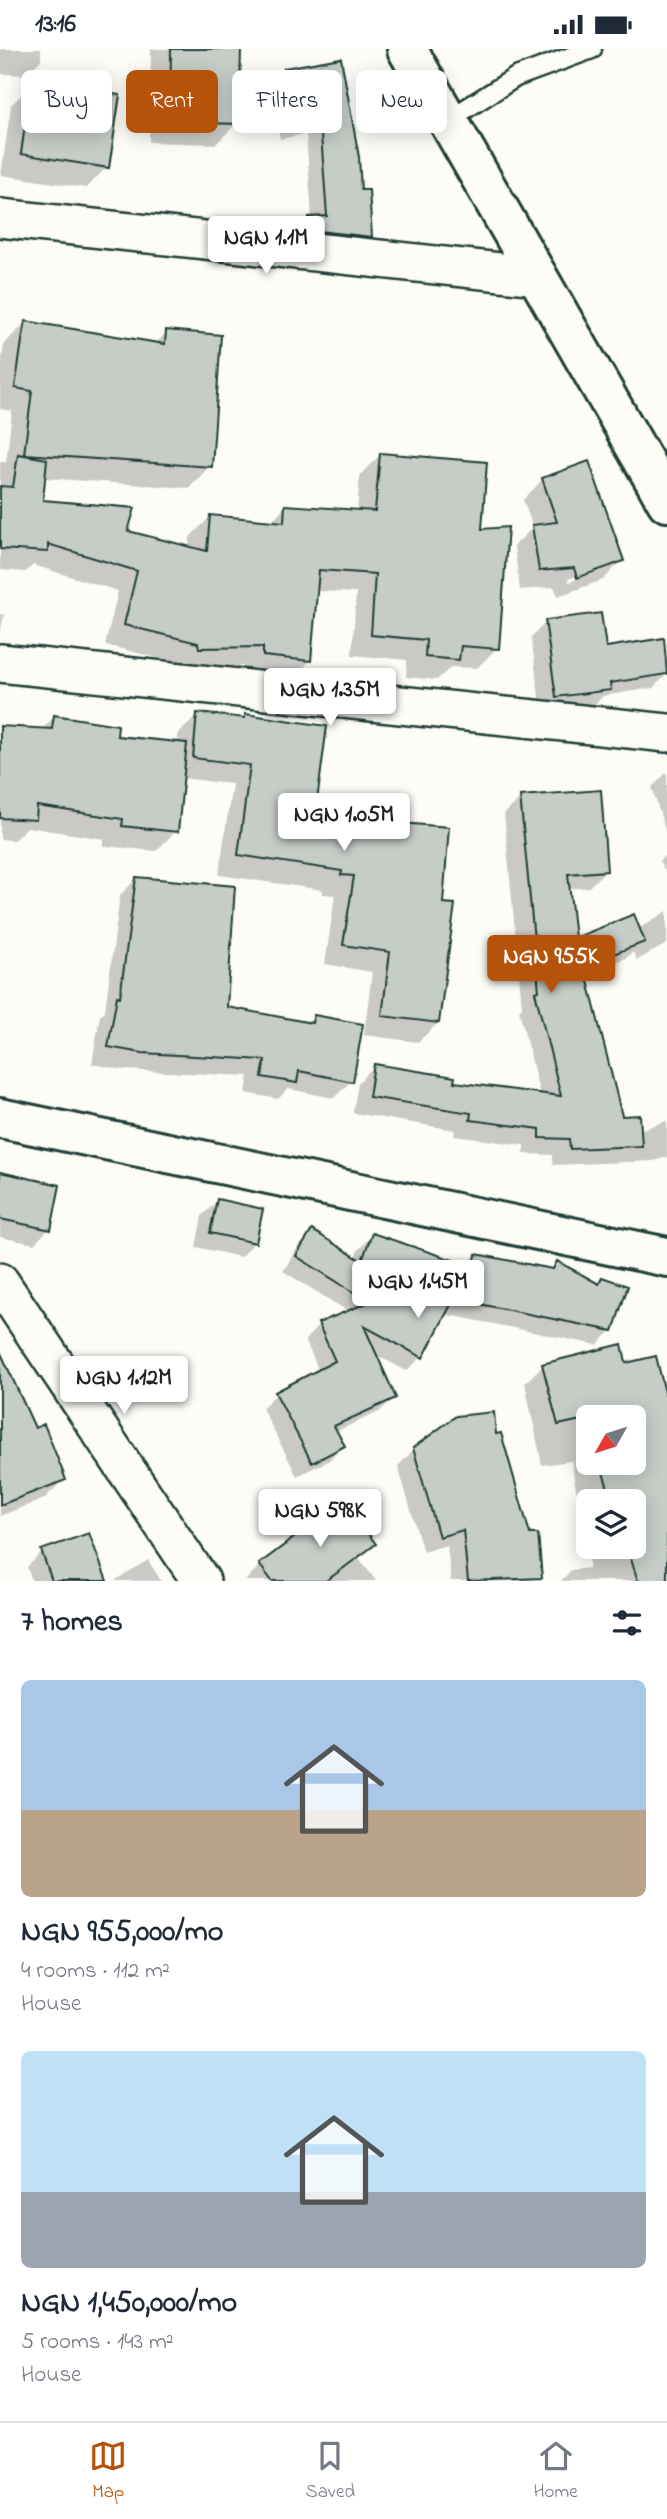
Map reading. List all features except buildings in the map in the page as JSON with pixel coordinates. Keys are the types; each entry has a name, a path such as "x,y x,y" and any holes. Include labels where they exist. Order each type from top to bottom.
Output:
{"main road":[{"path":"407,49 667,502"},
{"path":"0,1118 667,1257"}],"street":[{"path":"0,218 538,276"},
{"path":"0,663 667,733"},
{"path":"0,1282 201,1581"}],"lane":[{"path":"448,120 516,77 592,49"}]}
